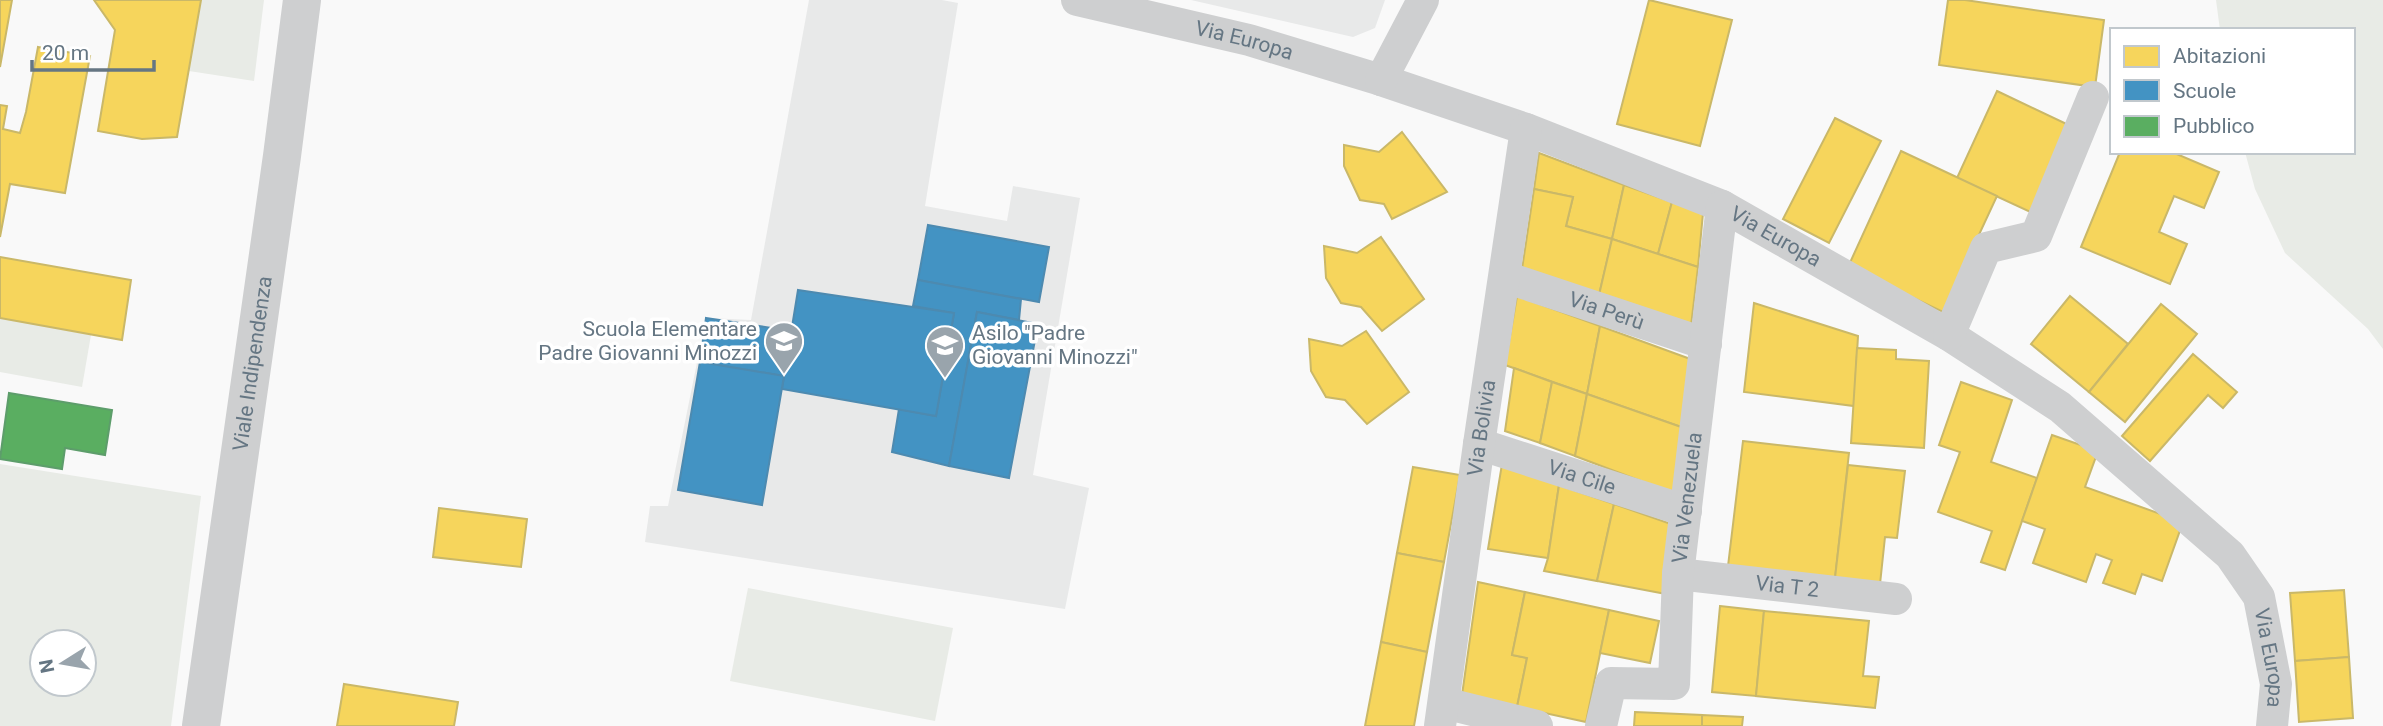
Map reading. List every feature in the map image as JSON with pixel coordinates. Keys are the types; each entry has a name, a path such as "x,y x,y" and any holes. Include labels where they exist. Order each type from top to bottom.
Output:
{"street":[{"name":"Viale Indipendenza","path":"201,726 302,0"},
{"name":"Via Europa","path":"1077,0 1249,40 1381,80 1526,130 1722,206 1949,335 2060,407 2231,555 2259,597 2276,684 2273,726"},
{"path":"1381,80 1423,0"},
{"path":"1949,335 1986,248 2036,236 2093,97"},
{"name":"Via Bolivia","path":"1442,715 1526,130"},
{"name":"Via Venezuela","path":"1601,726 1611,684 1674,684 1678,574 1722,206"},
{"name":"Via Perù","path":"1505,277 1706,344"},
{"name":"Via Cile","path":"1479,444 1686,511"},
{"name":"Via T 2","path":"1678,574 1896,599"},
{"path":"1442,715 1537,726"}],"shaded area":[{"path":"201,0 264,0 254,81 189,71"},
{"path":"809,0 942,0 958,3 925,206 1007,221 1013,186 1080,198 1033,475 1089,488 1065,609 645,542 650,506 668,506 706,318 751,320"},
{"path":"1191,0 1385,0 1375,28 1353,37"},
{"path":"2216,0 2383,0 2383,349 2368,329 2285,253 2255,189 2246,154 2355,154 2355,28 2220,28"},
{"path":"0,318 91,335 82,387 0,372"},
{"path":"0,464 201,496 171,726 0,726"},
{"path":"748,588 953,628 935,721 730,681"}],"building: Abitazioni":[{"path":"0,0 12,0 0,67"},
{"path":"94,0 201,0 177,137 142,139 98,131 115,30"},
{"path":"1649,0 1732,20 1700,146 1617,124"},
{"path":"1948,0 1965,0 2104,20 2095,87 1939,65"},
{"path":"38,47 90,56 65,193 10,184 0,237 0,105 7,106 3,129 20,133"},
{"path":"1997,91 2075,128 2035,214 1957,178"},
{"path":"1835,118 1881,141 1829,243 1783,219"},
{"path":"1402,132 1447,192 1392,219 1384,204 1360,200 1344,166 1344,145 1379,152"},
{"path":"1901,151 1997,196 1943,312 1848,267"},
{"path":"1539,153 1624,185 1612,239 1566,226 1573,197 1534,189"},
{"path":"2119,154 2177,154 2219,172 2204,208 2174,196 2159,232 2187,244 2170,284 2081,247"},
{"path":"1624,185 1672,202 1658,254 1612,239"},
{"path":"1534,189 1573,197 1566,226 1612,239 1599,295 1522,269"},
{"path":"1672,202 1703,213 1698,267 1658,254"},
{"path":"1381,237 1424,299 1382,331 1361,307 1341,303 1326,278 1324,246 1357,253"},
{"path":"1612,239 1698,267 1691,326 1599,295"},
{"path":"0,257 131,280 122,340 0,318"},
{"path":"1517,296 1600,326 1587,394 1505,365"},
{"path":"2070,296 2128,344 2089,392 2031,344"},
{"path":"1754,303 1858,336 1854,406 1744,392"},
{"path":"2161,304 2197,334 2125,422 2089,392"},
{"path":"1600,326 1693,360 1684,428 1587,394"},
{"path":"1366,331 1409,392 1367,424 1345,400 1326,397 1311,371 1309,339 1342,346"},
{"path":"1857,348 1896,350 1896,359 1929,361 1924,448 1851,443"},
{"path":"2193,354 2237,392 2223,408 2208,395 2150,461 2122,436"},
{"path":"1514,368 1552,382 1540,443 1505,431"},
{"path":"1552,382 1587,394 1575,456 1540,443"},
{"path":"1961,382 2012,400 1991,462 2037,478 2005,570 1981,562 1992,531 1938,512 1960,452 1939,445"},
{"path":"1587,394 1684,428 1675,494 1575,456"},
{"path":"2052,435 2098,451 2085,487 2183,522 2162,581 2142,574 2135,594 2103,583 2112,560 2096,554 2086,582 2033,563 2045,529 2022,521"},
{"path":"1743,441 1849,453 1835,578 1728,566"},
{"path":"1502,464 1559,485 1548,558 1488,549"},
{"path":"1848,465 1905,471 1897,538 1885,537 1880,584 1835,578"},
{"path":"1413,467 1460,475 1444,562 1397,553"},
{"path":"1559,485 1614,504 1597,581 1544,571"},
{"path":"1614,504 1671,524 1666,594 1597,581"},
{"path":"439,508 527,519 521,567 433,557"},
{"path":"1397,553 1444,562 1427,652 1381,642"},
{"path":"1478,582 1525,592 1512,655 1527,658 1517,707 1462,695"},
{"path":"2344,590 2349,657 2295,661 2290,593"},
{"path":"1525,592 1609,610 1586,722 1517,707 1527,658 1512,655"},
{"path":"1720,606 1764,611 1756,696 1712,692"},
{"path":"1609,610 1659,621 1650,663 1600,653"},
{"path":"1764,611 1869,621 1863,676 1879,677 1875,708 1756,696"},
{"path":"1381,642 1427,652 1414,726 1365,726"},
{"path":"2349,657 2353,718 2299,722 2295,661"},
{"path":"344,684 458,702 454,726 337,726"},
{"path":"1635,712 1702,715 1702,726 1634,726"},
{"path":"1702,715 1743,717 1742,726 1702,726"}],"building: Scuole":[{"path":"928,225 1049,247 1039,302 918,280"},
{"path":"918,280 1021,299 1019,320 977,312 949,466 892,452 899,409 936,416 954,313 913,306"},
{"path":"798,290 954,313 936,416 782,389"},
{"path":"977,312 1038,324 1009,478 949,466"},
{"path":"706,318 791,331 784,376 700,362"},
{"path":"700,362 784,376 762,505 678,490"}],"building: Pubblico":[{"path":"9,393 112,410 105,455 65,448 62,469 0,459"}],"place":[{"name":"Scuola Elementare Padre Giovanni Minozzi","path":"784,375"},
{"name":"Asilo \"Padre Giovanni Minozzi\"","path":"945,379"}]}
